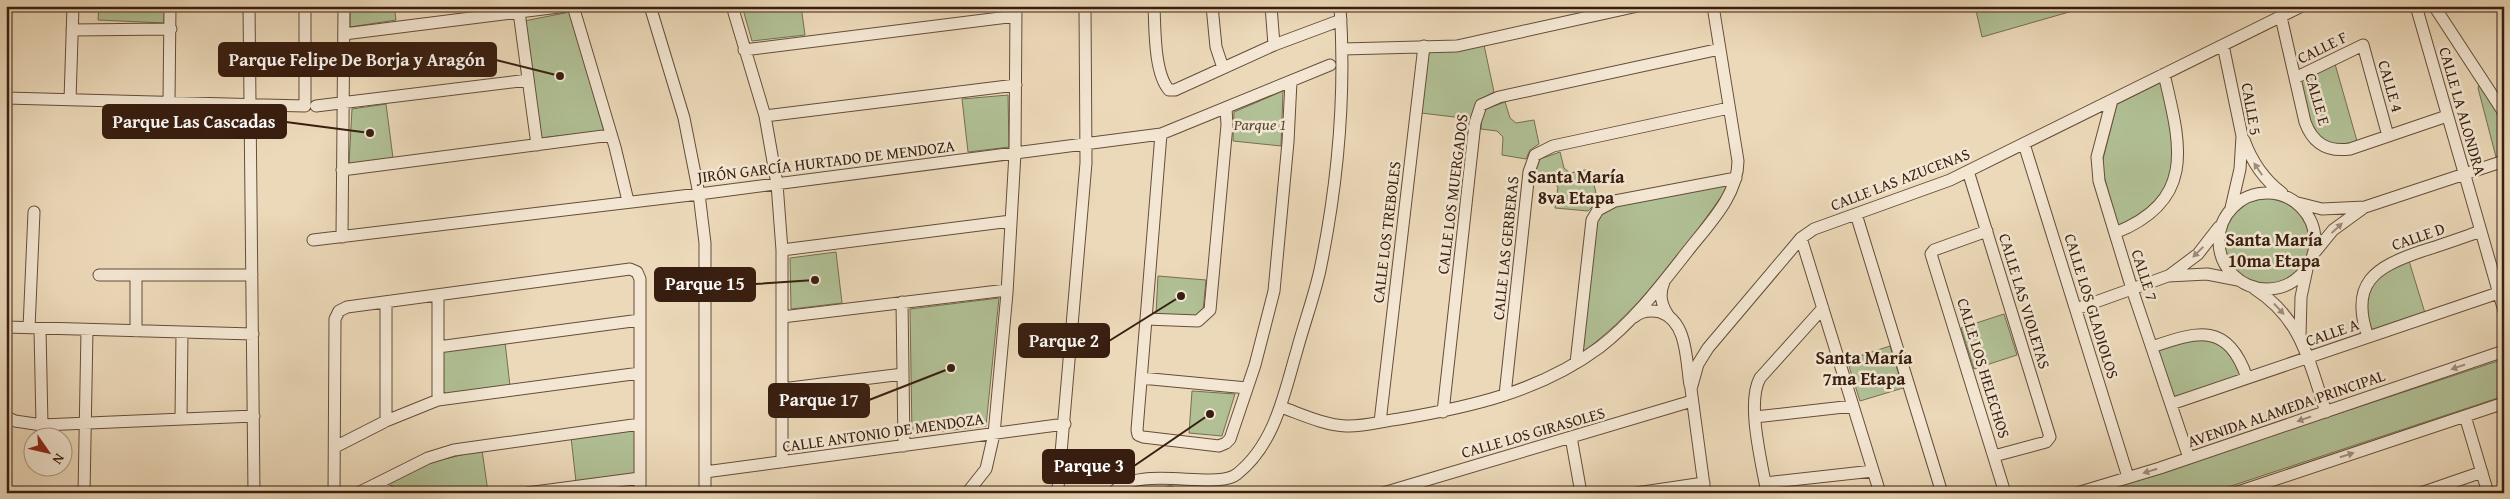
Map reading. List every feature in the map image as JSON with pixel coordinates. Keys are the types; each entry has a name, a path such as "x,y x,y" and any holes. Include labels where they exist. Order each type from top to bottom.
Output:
{"street":[{"path":"70,100 73,6"},
{"path":"169,102 170,6"},
{"path":"249,6 254,493"},
{"path":"6,98 305,106 305,6"},
{"path":"342,237 344,6"},
{"path":"344,34 567,6"},
{"path":"573,6 611,135 628,202"},
{"path":"650,6 684,118 699,194 705,242 705,493"},
{"path":"732,6 765,116 777,184 782,250 782,462"},
{"path":"1058,488 1065,424 1086,144 1085,6"},
{"path":"1154,6 1157,52 1165,86 1169,90 1175,90 1274,45 1341,20"},
{"path":"1212,6 1216,48 1223,68"},
{"path":"1271,6 1274,45"},
{"path":"1113,493 1116,489 1132,482 1168,477 1211,480 1236,476 1266,444 1281,407 1319,272 1335,188 1342,117 1343,48 1340,6"},
{"path":"1343,48 1457,46 1638,6"},
{"path":"1281,407 1328,423 1347,426 1443,412 1505,395 1544,381 1576,363 1600,346 1630,320 1666,279 1723,203 1736,178 1738,161 1713,6"},
{"name":"CALLE LAS AZUCENAS","path":"1705,488 1691,390 1698,364 1708,348 1801,238 1814,229 1950,180 2302,6"},
{"name":"CALLE LA ALONDRA","path":"2416,6 2464,174 2501,292 2504,310"},
{"path":"744,50 1016,11 1015,153 1007,290 994,434 986,469 967,493"},
{"path":"2421,25 2437,11 2504,113"},
{"path":"519,12 537,145"},
{"name":"CALLE E","path":"2281,17 2309,134 2327,148 2339,150 2447,116"},
{"path":"72,30 171,29"},
{"name":"CALLE 5","path":"2223,45 2242,136 2240,169 2231,208"},
{"name":"CALLE F","path":"2295,78 2363,45"},
{"name":"CALLE 4","path":"2363,45 2388,136"},
{"name":"CALLE LOS TREBOLES","path":"1380,422 1424,46"},
{"name":"CALLE LOS MUERGADOS","path":"1443,412 1475,123 1482,105 1499,97 1720,49"},
{"name":"JIRÓN GARCÍA HURTADO DE MENDOZA","path":"313,240 699,194 1161,134 1330,65"},
{"path":"2115,233 2150,214 2160,203 2174,178 2178,164 2178,136 2164,74"},
{"path":"316,106 528,80"},
{"path":"1161,134 1137,430 1138,435 1218,446 1226,443 1230,438 1247,388 1274,292 1288,142 1290,81"},
{"path":"765,116 1016,85"},
{"name":"CALLE 7","path":"2112,100 2100,144 2098,169 2132,289 2189,458"},
{"path":"1146,319 1198,321 1210,310 1227,125 1226,108"},
{"name":"CALLE LAS GERBERAS","path":"1505,395 1529,172 1535,155 1553,146 1729,108"},
{"path":"342,170 611,135"},
{"path":"2242,136 2256,166 2266,179 2284,195 2298,203 2322,209 2365,207"},
{"name":"CALLE LOS GLADIOLOS","path":"2024,144 2128,477"},
{"path":"2300,336 2301,297 2307,269 2314,254 2333,230 2348,217 2365,207 2504,161"},
{"name":"CALLE LAS VIOLETAS","path":"1968,171 2050,437 2049,440 1994,456"},
{"path":"1576,363 1592,220 1598,210 1615,201 1736,178"},
{"path":"2076,308 2168,276 2198,254 2231,208 2252,195 2268,192 2284,195"},
{"path":"2298,203 2309,215 2314,230 2314,254"},
{"path":"34,212 34,328 42,425"},
{"path":"1856,214 1942,493"},
{"path":"782,250 1011,221"},
{"path":"2222,222 2219,238 2220,254 2227,268 2238,280"},
{"name":"CALLE LOS HELECHOS","path":"1987,231 1934,250 1931,254 2005,493"},
{"name":"CALLE D","path":"2368,337 2362,319 2362,302 2367,285 2377,272 2391,262 2481,231"},
{"path":"1801,238 1880,493"},
{"path":"334,493 336,315 347,308 630,269 637,272 640,279 640,493"},
{"path":"2251,287 2267,289 2282,287 2296,280 2307,269"},
{"path":"2168,276 2207,274 2238,280 2276,305 2300,336 2326,412"},
{"path":"99,275 252,276"},
{"path":"136,275 136,331"},
{"path":"1666,279 1660,296 1662,306 1672,319 1689,349 1697,353 1708,348"},
{"path":"782,317 1007,290"},
{"name":"CALLE A","path":"2171,404 2501,292"},
{"path":"438,295 438,400"},
{"path":"386,302 386,421"},
{"path":"902,302 904,446"},
{"path":"1823,308 1760,378 1755,387 1753,406 1766,488 1873,471"},
{"path":"1630,320 1646,311 1664,314 1672,319"},
{"path":"438,347 640,320"},
{"path":"6,327 253,334"},
{"path":"84,493 87,330"},
{"path":"180,418 182,332"},
{"path":"1682,335 1691,390"},
{"path":"2152,347 2185,335 2210,335 2225,342 2236,353 2247,378"},
{"name":"AVENIDA ALAMEDA PRINCIPAL","path":"2077,493 2189,458 2504,351"},
{"path":"335,447 386,421 438,400 640,373"},
{"path":"782,389 903,374"},
{"path":"1141,378 1247,388"},
{"name":"CALLE LOS GIRASOLES","path":"1383,493 1692,402"},
{"path":"2235,493 2504,403"},
{"path":"1755,417 1853,406"},
{"path":"6,416 16,421 42,425 254,416"},
{"path":"2465,416 2488,493"},
{"path":"358,493 428,458 454,450 640,424"},
{"name":"CALLE ANTONIO DE MENDOZA","path":"705,472 1065,424"},
{"path":"1571,437 1581,493"},
{"path":"2422,492 2482,472"},
{"path":"527,493 640,478"},
{"path":"378,483 391,493"},
{"path":"1636,493 1705,488"}],"green space":[{"path":"99,6 165,6 164,23 98,20"},
{"path":"350,6 394,6 396,20 350,27"},
{"path":"742,6 801,6 805,35 752,41"},
{"path":"1975,6 2090,6 1982,37"},
{"path":"570,12 604,131 540,138 524,21"},
{"path":"1484,45 1494,92 1477,101 1471,119 1421,113 1429,52"},
{"path":"2335,64 2357,141 2341,144 2329,142 2320,137 2313,129 2305,107 2299,80"},
{"path":"2161,82 2172,147 2171,166 2166,183 2157,199 2141,213 2118,227 2102,163 2117,104"},
{"path":"2479,85 2504,121 2504,154 2496,157 2478,88"},
{"name":"Parque 1","path":"1283,91 1281,146 1233,141 1234,112"},
{"path":"1008,95 1009,147 968,152 962,99"},
{"path":"1505,102 1510,118 1516,123 1534,120 1539,144 1530,150 1526,159 1502,155 1503,137 1497,131 1481,129 1482,116 1486,109"},
{"path":"386,104 393,158 349,164 352,109"},
{"path":"1560,152 1564,168 1570,173 1590,169 1598,201 1588,211 1555,208 1558,187 1551,181 1535,179 1540,159"},
{"path":"1730,184 1697,230 1645,295 1605,334 1583,352 1595,226 1600,214 1615,206"},
{"path":"2267,197 2284,200 2298,210 2308,224 2311,241 2308,258 2298,272 2284,282 2267,285 2250,282 2236,272 2226,258 2223,241 2226,224 2236,210 2250,200"},
{"path":"836,252 842,303 791,309 790,258"},
{"path":"2409,261 2425,313 2369,331 2367,303 2371,286 2385,274"},
{"path":"1158,276 1206,280 1203,311 1196,317 1156,314"},
{"path":"999,298 986,426 912,435 910,309"},
{"path":"2004,314 2017,355 1974,369 1961,328"},
{"path":"2199,337 2215,343 2226,350 2241,376 2173,398 2157,350"},
{"path":"505,342 510,386 442,395 441,351"},
{"path":"1890,346 1903,388 1860,401 1847,360"},
{"path":"2504,359 2504,396 2210,493 2097,493"},
{"path":"1192,391 1235,394 1222,436 1189,433"},
{"path":"636,428 636,473 576,482 571,437"},
{"path":"482,450 488,492 398,493 387,484 428,463"}],"place":[{"name":"Parque Felipe De Borja y Aragón","path":"560,76"},
{"name":"Parque Las Cascadas","path":"370,133"},
{"name":"Parque 15","path":"815,280"},
{"name":"Parque 2","path":"1181,296"},
{"name":"Parque 17","path":"951,368"},
{"name":"Parque 3","path":"1210,414"}],"district":[{"name":"Santa María 8va Etapa","path":"1576,187"},
{"name":"Santa María 10ma Etapa","path":"2274,250"},
{"name":"Santa María 7ma Etapa","path":"1864,368"}]}
